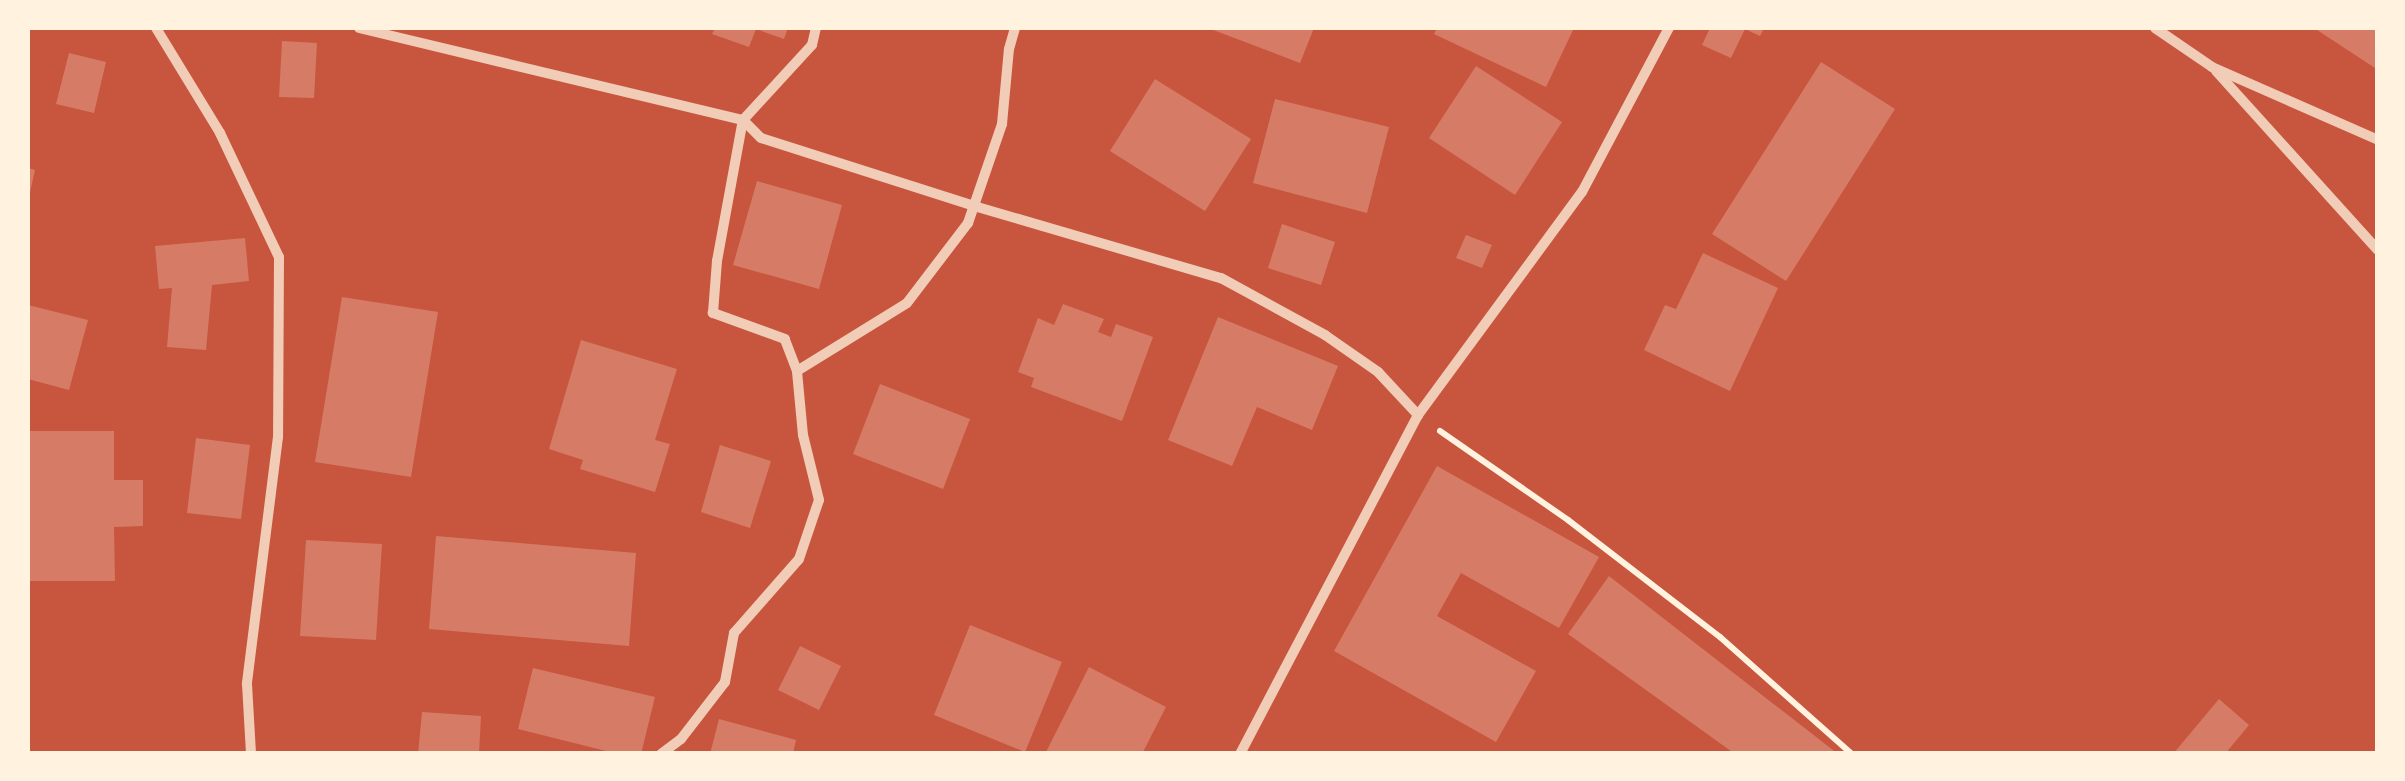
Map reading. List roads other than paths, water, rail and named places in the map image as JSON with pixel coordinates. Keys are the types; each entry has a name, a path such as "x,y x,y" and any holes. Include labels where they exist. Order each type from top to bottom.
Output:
{"street":[{"path":"156,28 220,134 280,256 278,437 247,684 250,754"},
{"path":"358,28 743,120 761,138 974,206 1221,278 1338,344 1378,372 1418,415"},
{"path":"661,754 680,739 726,682 734,633 798,559 819,500 803,435 796,371 785,338 713,313 717,260 743,120 812,45 816,28"},
{"path":"796,371 907,303 968,223 1002,124 1008,49 1016,28"},
{"path":"1240,754 1418,415 1582,192 1670,28"},
{"path":"2155,28 2212,67 2378,140"},
{"path":"2212,67 2378,250"}]}
